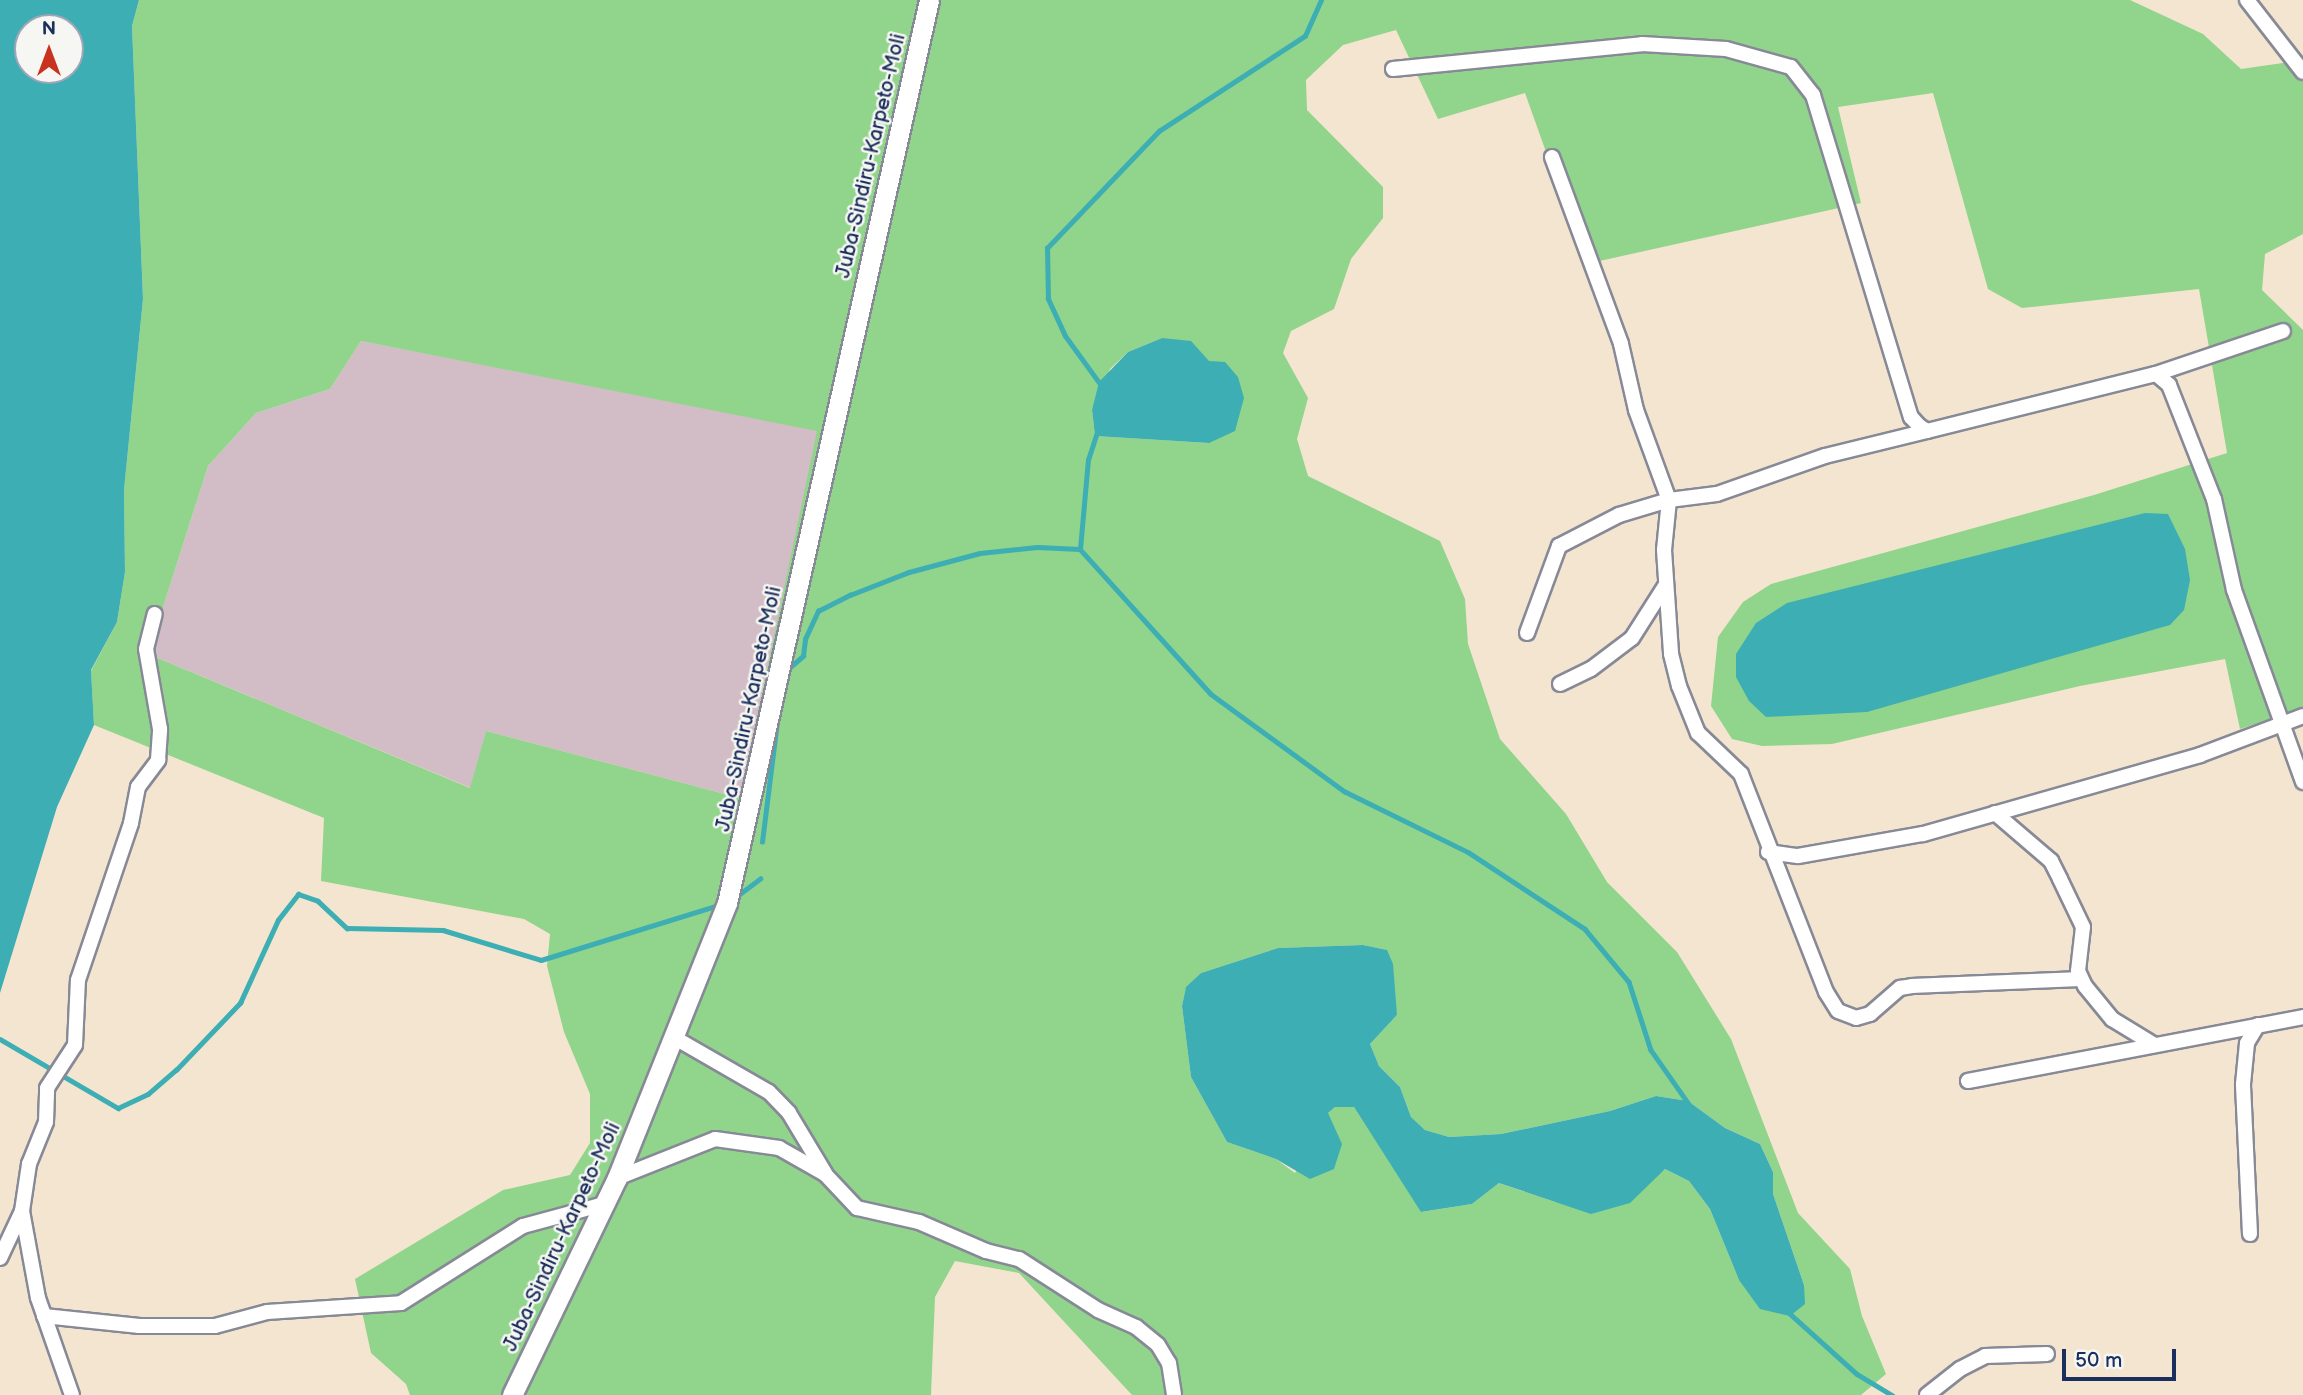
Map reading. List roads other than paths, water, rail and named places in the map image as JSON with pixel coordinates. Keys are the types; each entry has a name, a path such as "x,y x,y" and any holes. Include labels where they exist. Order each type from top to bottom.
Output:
{"main road":[{"name":"Juba-Sindiru-Karpeto-Moli","path":"512,1395 560,1303 617,1178 706,964 742,849 929,0"}],"street":[{"path":"2247,0 2303,72"},
{"path":"1393,69 1642,44 1726,49 1791,67 1813,95 1911,417 1927,432"},
{"path":"1552,157 1621,344 1636,410 1670,500 1664,537 1672,664 1686,707 1698,733 1741,775 1768,852 1826,992 1846,1016 1864,1017 1900,988 2080,979"},
{"path":"1527,633 1559,546 1619,515 1670,500 1717,494 1825,456 2156,374 2283,331"},
{"path":"2156,374 2169,385 2201,461 2234,590 2303,782"},
{"path":"1560,684 1591,669 1632,638 1667,581"},
{"path":"0,1258 22,1211 29,1164 46,1122 47,1088 75,1045 78,980 131,822 138,787 158,760 160,729 145,649 155,614"},
{"path":"1768,852 1798,856 1923,834 2200,755 2303,716"},
{"path":"1995,813 2051,861 2083,926 2080,979 2112,1018 2153,1044"},
{"path":"1968,1081 2303,1017"},
{"path":"2250,1234 2243,1084 2247,1043 2258,1025"},
{"path":"675,1038 769,1092 789,1113 825,1174 839,1192 864,1211 919,1222 986,1251 1019,1259 1098,1310 1136,1327 1158,1345 1169,1363 1174,1395"},
{"path":"617,1178 715,1139 779,1148 825,1174"},
{"path":"44,1315 139,1326 215,1326 267,1312 401,1303 523,1226 604,1204"},
{"path":"22,1211 44,1315 72,1395"},
{"path":"1927,1395 1959,1369 1985,1356 2047,1354"}],"water":[{"path":"0,0 139,0 132,26 143,299 124,490 125,572 117,622 91,670 94,725 57,807 0,993"},
{"path":"1162,338 1191,341 1209,361 1225,362 1238,377 1244,398 1235,431 1209,443 1095,436 1092,410 1099,382 1128,352"},
{"path":"2145,513 2168,514 2185,549 2190,580 2184,610 2170,625 1867,712 1766,717 1749,701 1736,677 1736,654 1756,623 1787,603"},
{"path":"1363,945 1387,950 1393,964 1397,1015 1370,1044 1379,1066 1400,1087 1411,1117 1425,1130 1449,1137 1501,1134 1610,1111 1656,1096 1688,1101 1725,1128 1760,1144 1773,1172 1773,1194 1804,1285 1805,1304 1790,1316 1760,1309 1739,1280 1710,1209 1689,1181 1665,1169 1630,1203 1591,1214 1499,1183 1472,1204 1421,1212 1354,1107 1335,1107 1328,1113 1342,1144 1334,1169 1310,1179 1276,1159 1227,1142 1191,1077 1182,1006 1186,987 1201,973 1278,948"}],"waterway":[{"path":"1102,387 1065,336 1048,299 1047,248 1159,131 1305,36 1321,0"},
{"path":"1080,549 1088,460 1097,433"},
{"path":"788,669 803,656 805,639 818,611 850,595 909,572 980,553 1037,547 1080,549 1211,694 1344,791 1468,852 1585,929 1629,982 1651,1050 1691,1107"},
{"path":"762,842 777,722"},
{"path":"733,899 760,879"},
{"path":"0,1039 118,1108 148,1094 176,1070 240,1003 278,920 298,894 318,901 347,928 443,930 541,960 719,905"},
{"path":"1787,1311 1857,1374 1892,1395"}]}
